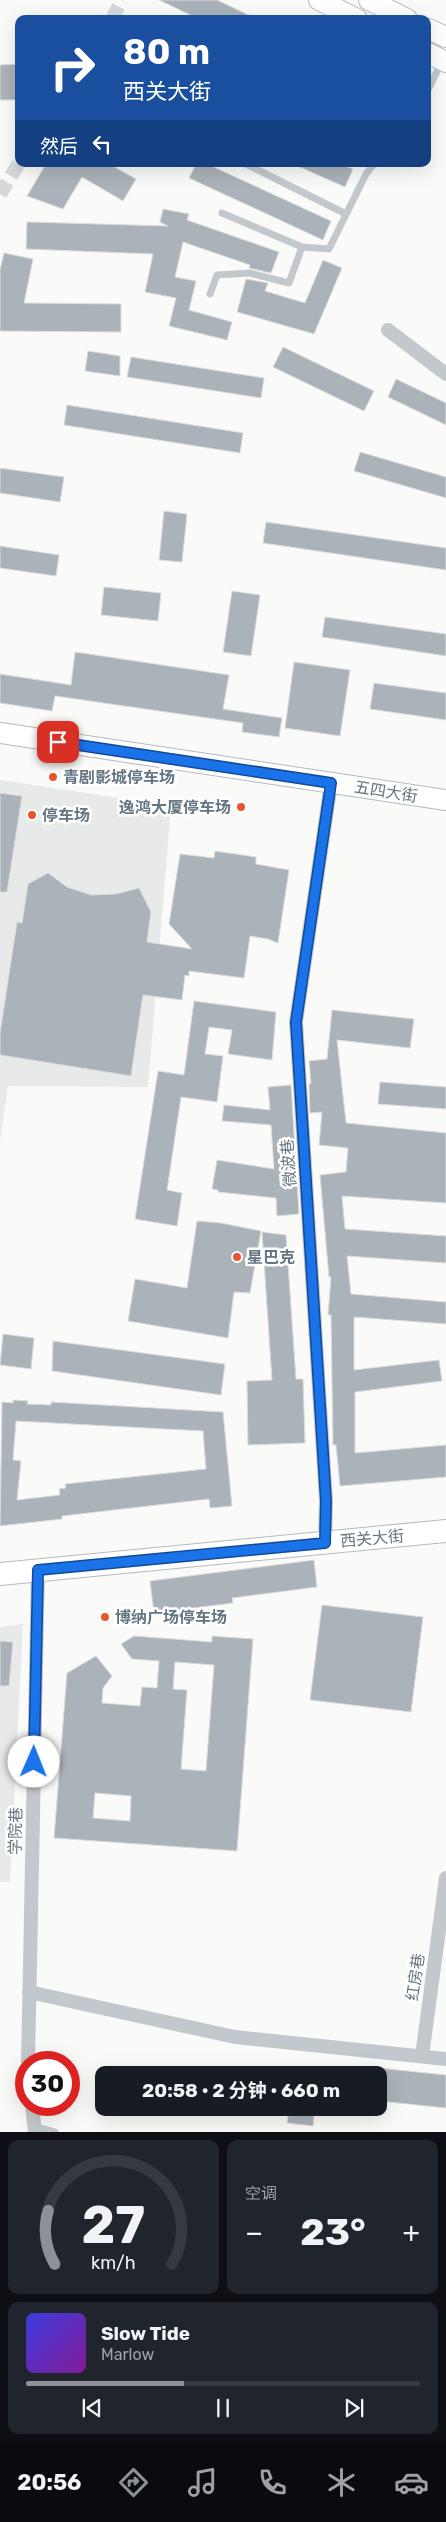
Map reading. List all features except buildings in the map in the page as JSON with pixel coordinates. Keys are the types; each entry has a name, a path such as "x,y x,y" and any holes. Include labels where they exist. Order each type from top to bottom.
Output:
{"main road":[{"path":"319,0 349,15"},
{"path":"368,0 399,15"},
{"path":"431,30 446,38"},
{"name":"五四大街","path":"0,733 446,800"},
{"name":"西关大街","path":"0,1574 446,1531"}],"street":[{"path":"388,330 446,374"},
{"name":"微波巷","path":"325,1543 326,1501 296,1022 331,783"},
{"name":"学院巷","path":"28,2051 38,1570"},
{"name":"红房巷","path":"422,2056 446,1878"},
{"path":"29,1992 234,2037 446,2059"},
{"path":"33,2116 35,2129"}],"lane":[{"path":"431,81 439,58"},
{"path":"252,167 346,214"},
{"path":"222,212 302,248 329,249 366,174 372,167"},
{"path":"210,294 217,275 250,273 289,283 302,248"},
{"path":"35,2129 56,2132"}],"shaded area":[{"path":"0,780 171,806 148,1087 8,1086 0,1141"},
{"path":"23,1624 10,1882 0,1882 0,1627"}],"tunnel":[{"path":"114,15 122,0"},
{"path":"0,194 17,167"}],"place":[{"name":"青剧影城停车场","path":"53,777"},
{"name":"逸鸿大厦停车场","path":"241,807"},
{"name":"停车场","path":"32,815"},
{"name":"星巴克","path":"237,1257"},
{"name":"博纳广场停车场","path":"105,1617"}],"route":[{"path":"34,1762 38,1570 325,1543 326,1501 296,1022 331,783 58,742"}]}
